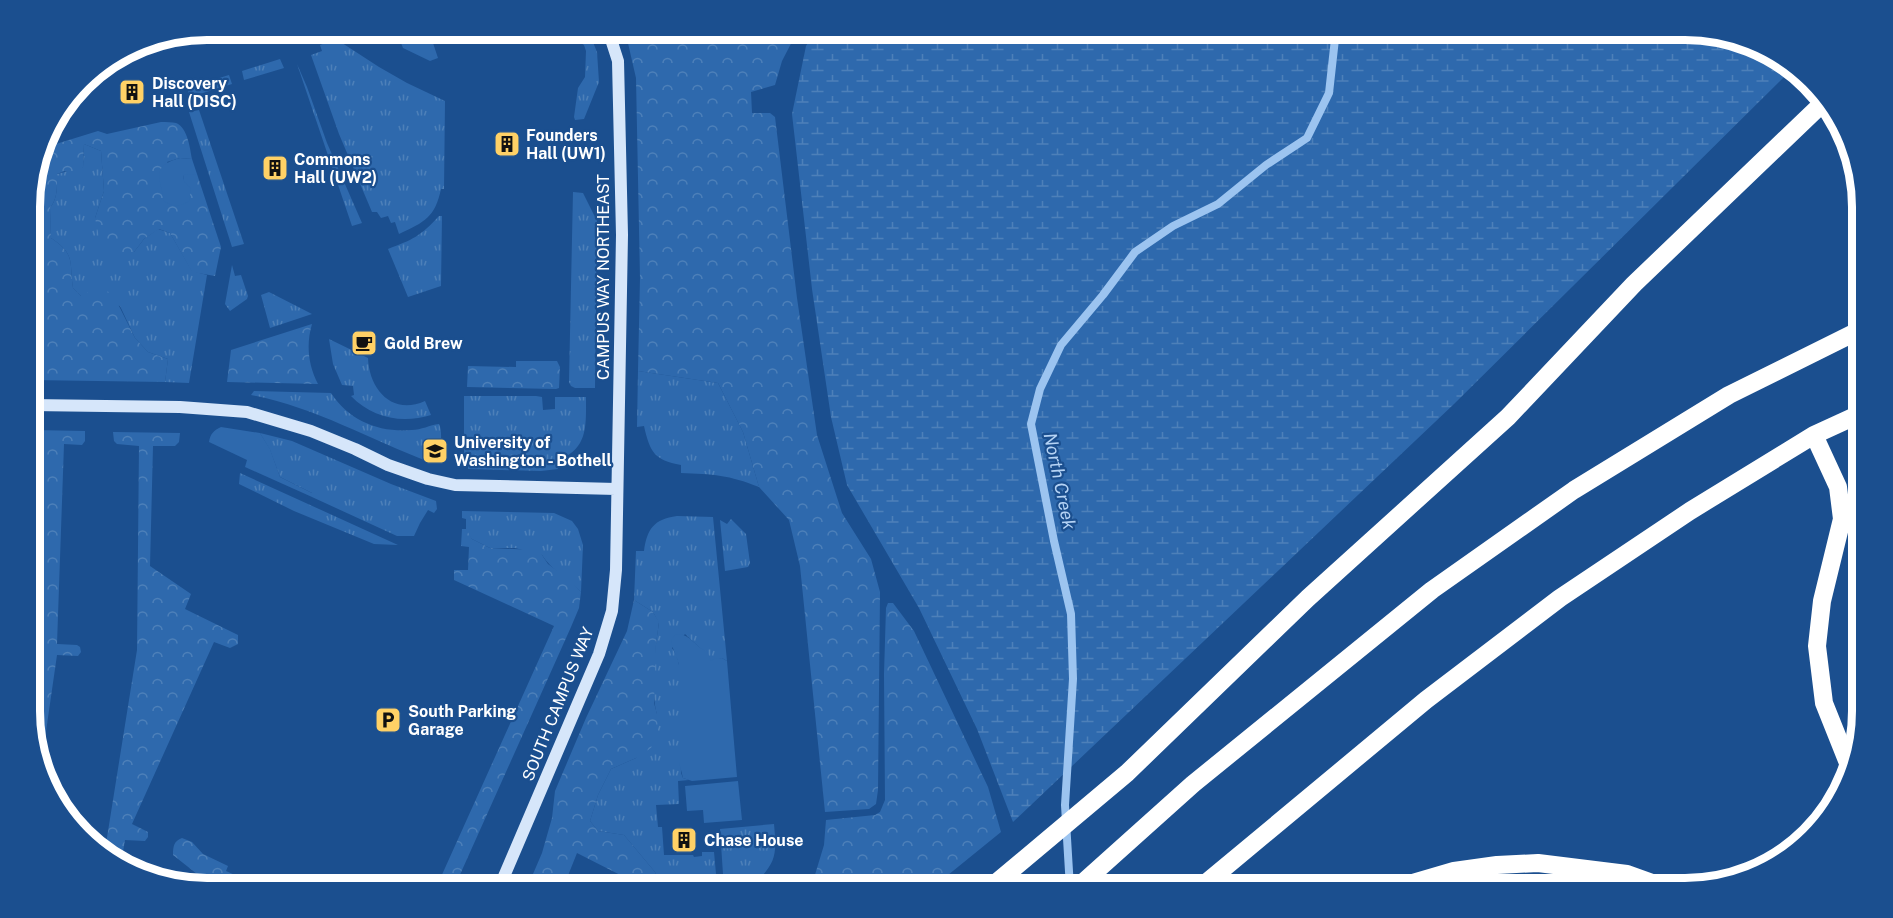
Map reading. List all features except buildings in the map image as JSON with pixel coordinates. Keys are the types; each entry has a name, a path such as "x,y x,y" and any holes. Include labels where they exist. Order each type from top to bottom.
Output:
{"highway":[{"path":"1003,877 1127,773 1308,598 1508,417 1634,284 1819,107"},
{"path":"1089,877 1193,784 1432,590 1574,490 1729,395 1852,334"},
{"path":"1213,877 1426,700 1560,598 1690,511 1814,435 1852,418"},
{"path":"1814,435 1838,487 1842,519 1822,600 1817,646 1824,703 1846,757"},
{"path":"1433,877 1454,871 1497,865 1538,863 1627,874 1635,877"}],"street":[{"name":"CAMPUS WAY NORTHEAST","path":"612,41 618,61 622,235 616,489"},
{"path":"41,405 180,407 248,412 311,431 388,465 428,479 455,485 616,489"},
{"name":"SOUTH CAMPUS WAY","path":"503,878 599,654 612,611 616,570 616,489"}],"green space":[{"path":"339,41 407,83 445,101 444,189 441,189 436,206 428,218 416,226 399,234 395,222 391,223 388,216 381,218 377,212 372,212 339,134 311,55 322,51 320,45"},
{"path":"400,41 422,41 422,43 432,41 438,58 430,61 403,48"},
{"path":"578,41 592,41 597,52 599,82 584,119 575,120 578,88 585,77 586,51 584,45"},
{"path":"628,41 792,41 782,61 775,85 751,92 752,113 770,113 775,117 797,298 817,435 842,513 871,559 880,592 878,790 876,804 869,809 825,812 800,566 789,520 759,487 743,432 718,383 638,371 640,278 636,78"},
{"path":"809,41 1696,41 1739,49 1759,58 1786,75 1454,404 1013,822 977,729 919,608 847,485 831,417 812,289 792,114 806,46"},
{"path":"280,59 284,68 244,80 242,71"},
{"path":"297,64 327,143 362,223 352,226"},
{"path":"229,75 232,84 190,97 187,88"},
{"path":"199,110 244,244 232,247 189,112"},
{"path":"161,122 174,123 183,129 188,139 192,159 180,158 167,162 183,180 184,174 197,174 221,247 215,276 192,272 170,233 159,229 144,239 134,252 114,254 101,246 95,218 104,191 101,151 84,144 83,167 75,174 65,171 57,174 56,196 50,208 51,238 68,254 73,288 81,296 98,287 113,294 135,338 148,352 168,359 165,382 41,380 41,197 46,165 53,145 98,131 107,134"},
{"path":"84,144 101,151 104,191 95,218 134,252 144,239 158,229 170,233 192,271 207,275 189,383 165,382 168,359 148,352 135,338 120,306 81,296 73,288 68,254 51,238 50,208 56,196 57,174 83,167"},
{"path":"180,158 192,159 197,174 184,175 183,180 191,189 189,201 173,205 164,201 160,174 165,165"},
{"path":"573,192 583,193 597,221 595,388 575,388 569,382"},
{"path":"439,216 442,216 441,286 408,297 388,249 416,237"},
{"path":"232,265 235,276 241,275 248,296 230,311 225,304"},
{"path":"269,292 312,314 270,328 261,295"},
{"path":"312,324 309,354 318,384 227,382 231,350"},
{"path":"329,339 368,358 373,380 385,397 402,405 413,405 425,401 431,415 398,419 378,414 359,404 351,396 354,395 353,386 342,385 333,364"},
{"path":"516,361 557,361 560,367 559,388 467,387 468,366 516,367"},
{"path":"638,371 718,383 743,432 759,487 721,476 681,473 681,465 659,457 651,448 644,426 637,427"},
{"path":"254,391 331,393 338,403 356,418 388,429 415,430 439,424 441,439 435,463 319,415 251,395"},
{"path":"464,396 542,397 543,410 555,409 555,397 586,397 583,436 580,444 574,450 556,461 558,469 541,471 468,469 468,463 464,459"},
{"path":"221,427 260,433 270,449 280,477 312,493 312,497 245,467 247,460 209,442 216,429"},
{"path":"41,430 85,431 85,441 82,445 64,444 57,644 77,645 81,652 78,656 57,655 44,744 40,710"},
{"path":"113,432 180,433 179,442 175,446 153,446 150,566 191,594 185,609 238,635 238,644 230,648 214,642 132,824 148,832 148,837 145,841 125,840 123,853 106,843 137,650 139,446 117,444 114,441"},
{"path":"260,433 292,441 436,501 437,509 434,513 428,510 414,536 397,536 312,497 312,493 280,477 270,450"},
{"path":"240,473 398,545 374,544 294,511 239,484"},
{"path":"462,511 554,513 572,521 578,529 583,545 581,592 542,555 515,548 490,548 472,539 466,532 466,519 462,518"},
{"path":"669,517 713,517 727,661 722,658 711,662 685,634 672,648 679,665 681,773 683,778 689,780 678,781 679,804 656,805 658,827 662,827 664,855 693,855 694,857 702,856 702,852 714,852 716,874 712,878 657,878 655,872 624,835 598,831 590,821 598,795 611,769 636,758 657,714 654,681 659,623 653,612 634,600 636,551 644,551 647,537 653,526"},
{"path":"731,519 746,534 750,563 748,567 725,571 720,520 727,524"},
{"path":"462,529 466,529 472,539 490,548 535,550 581,592 579,608 571,627 459,878 441,878 554,626 454,580 454,570 468,570 469,547 461,546"},
{"path":"634,600 653,612 659,622 654,703 658,730 651,748 636,758 611,769 598,795 590,821 598,831 624,835 655,872 657,878 626,878 577,853 567,878 531,878 542,853 552,818 555,791 627,631"},
{"path":"888,603 893,603 914,631 988,787 1001,832 945,878 814,878 824,845 826,820 875,815 880,812 885,800 886,608"},
{"path":"676,634 686,636 707,651 711,661 722,658 727,661 737,777 692,781 683,778 679,762 679,665 671,640"},
{"path":"738,781 742,820 704,823 703,810 687,811 685,786"},
{"path":"774,824 775,852 771,865 760,878 726,878 723,874 720,829"},
{"path":"182,838 192,842 203,854 228,866 226,871 242,878 196,877 197,874 173,855 174,844"}],"waterway":[{"name":"North Creek","path":"1069,877 1065,805 1073,679 1071,614 1031,424 1040,389 1061,345 1135,252 1173,226 1218,204 1266,165 1307,138 1329,93 1335,41"}],"place":[{"name":"Discovery Hall (DISC)","path":"132,92"},
{"name":"Founders Hall (UW1)","path":"507,144"},
{"name":"Commons Hall (UW2)","path":"275,168"},
{"name":"Gold Brew","path":"364,343"},
{"name":"University of Washington - Bothell","path":"435,451"},
{"name":"South Parking Garage","path":"388,720"},
{"name":"Chase House","path":"684,840"}]}
